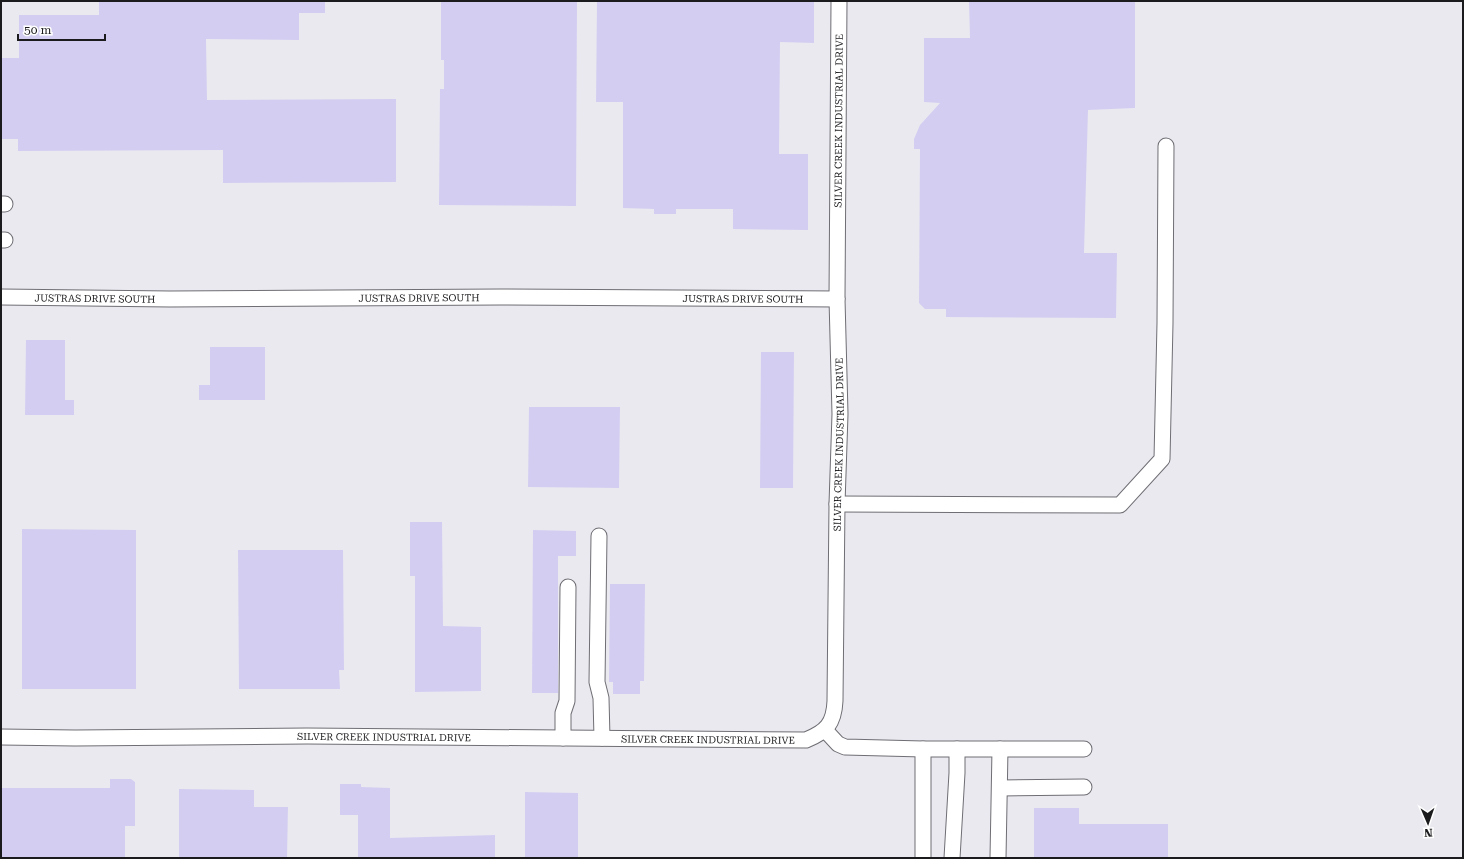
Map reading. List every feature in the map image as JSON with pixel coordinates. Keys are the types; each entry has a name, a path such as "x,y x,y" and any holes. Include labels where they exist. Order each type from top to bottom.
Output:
{"street":[{"name":"SILVER CREEK INDUSTRIAL DRIVE","path":"1,738 307,736 806,740 817,736 825,730 835,713 837,504 840,414 837,299 839,1"},
{"path":"837,504 1120,505 1162,459 1165,323 1166,146"},
{"name":"JUSTRAS DRIVE SOUTH","path":"1,297 170,299 500,297 837,299"},
{"path":"599,536 597,682 601,698 602,738"},
{"path":"563,738 563,713 567,701 568,587"},
{"path":"825,730 838,744 845,747 923,749 1084,749"},
{"path":"923,749 923,858"},
{"path":"952,858 957,749"},
{"path":"998,858 1000,749"},
{"path":"1000,788 1084,787"}],"building":[{"path":"99,1 325,1 325,13 299,13 299,40 206,39 207,100 396,99 396,182 223,183 223,150 18,151 18,139 1,139 1,58 19,58 19,15 99,15"},
{"path":"441,1 577,1 576,206 439,205 440,89 444,89 444,60 441,60"},
{"path":"597,1 814,1 814,43 780,42 779,154 808,154 808,230 733,229 733,209 676,209 676,214 654,214 654,209 623,208 623,102 596,102"},
{"path":"969,1 1135,1 1135,108 1088,110 1084,253 1117,253 1116,318 946,317 946,309 925,309 919,303 920,149 914,149 914,139 920,125 940,103 924,102 924,38 970,38"},
{"path":"26,340 65,340 65,400 74,400 74,415 25,415"},
{"path":"210,347 265,347 265,400 199,400 199,385 210,385"},
{"path":"761,352 794,352 793,488 760,488"},
{"path":"529,407 620,407 619,488 528,487"},
{"path":"410,522 442,522 443,626 481,627 481,691 415,692 415,576 410,576"},
{"path":"22,529 136,530 136,689 22,689"},
{"path":"533,530 576,531 576,556 558,556 558,693 532,693"},
{"path":"238,550 343,550 344,670 339,670 340,689 239,689"},
{"path":"610,584 645,584 644,681 640,681 640,694 613,694 613,682 609,682"},
{"path":"110,779 131,779 135,782 135,826 125,826 125,858 1,858 1,788 110,788"},
{"path":"340,784 361,784 361,787 390,788 390,838 495,835 495,858 358,858 358,815 340,815"},
{"path":"179,789 254,790 254,807 288,807 287,858 179,858"},
{"path":"525,792 578,793 578,858 525,858"},
{"path":"1034,808 1079,808 1079,824 1168,824 1168,858 1034,858"}]}
